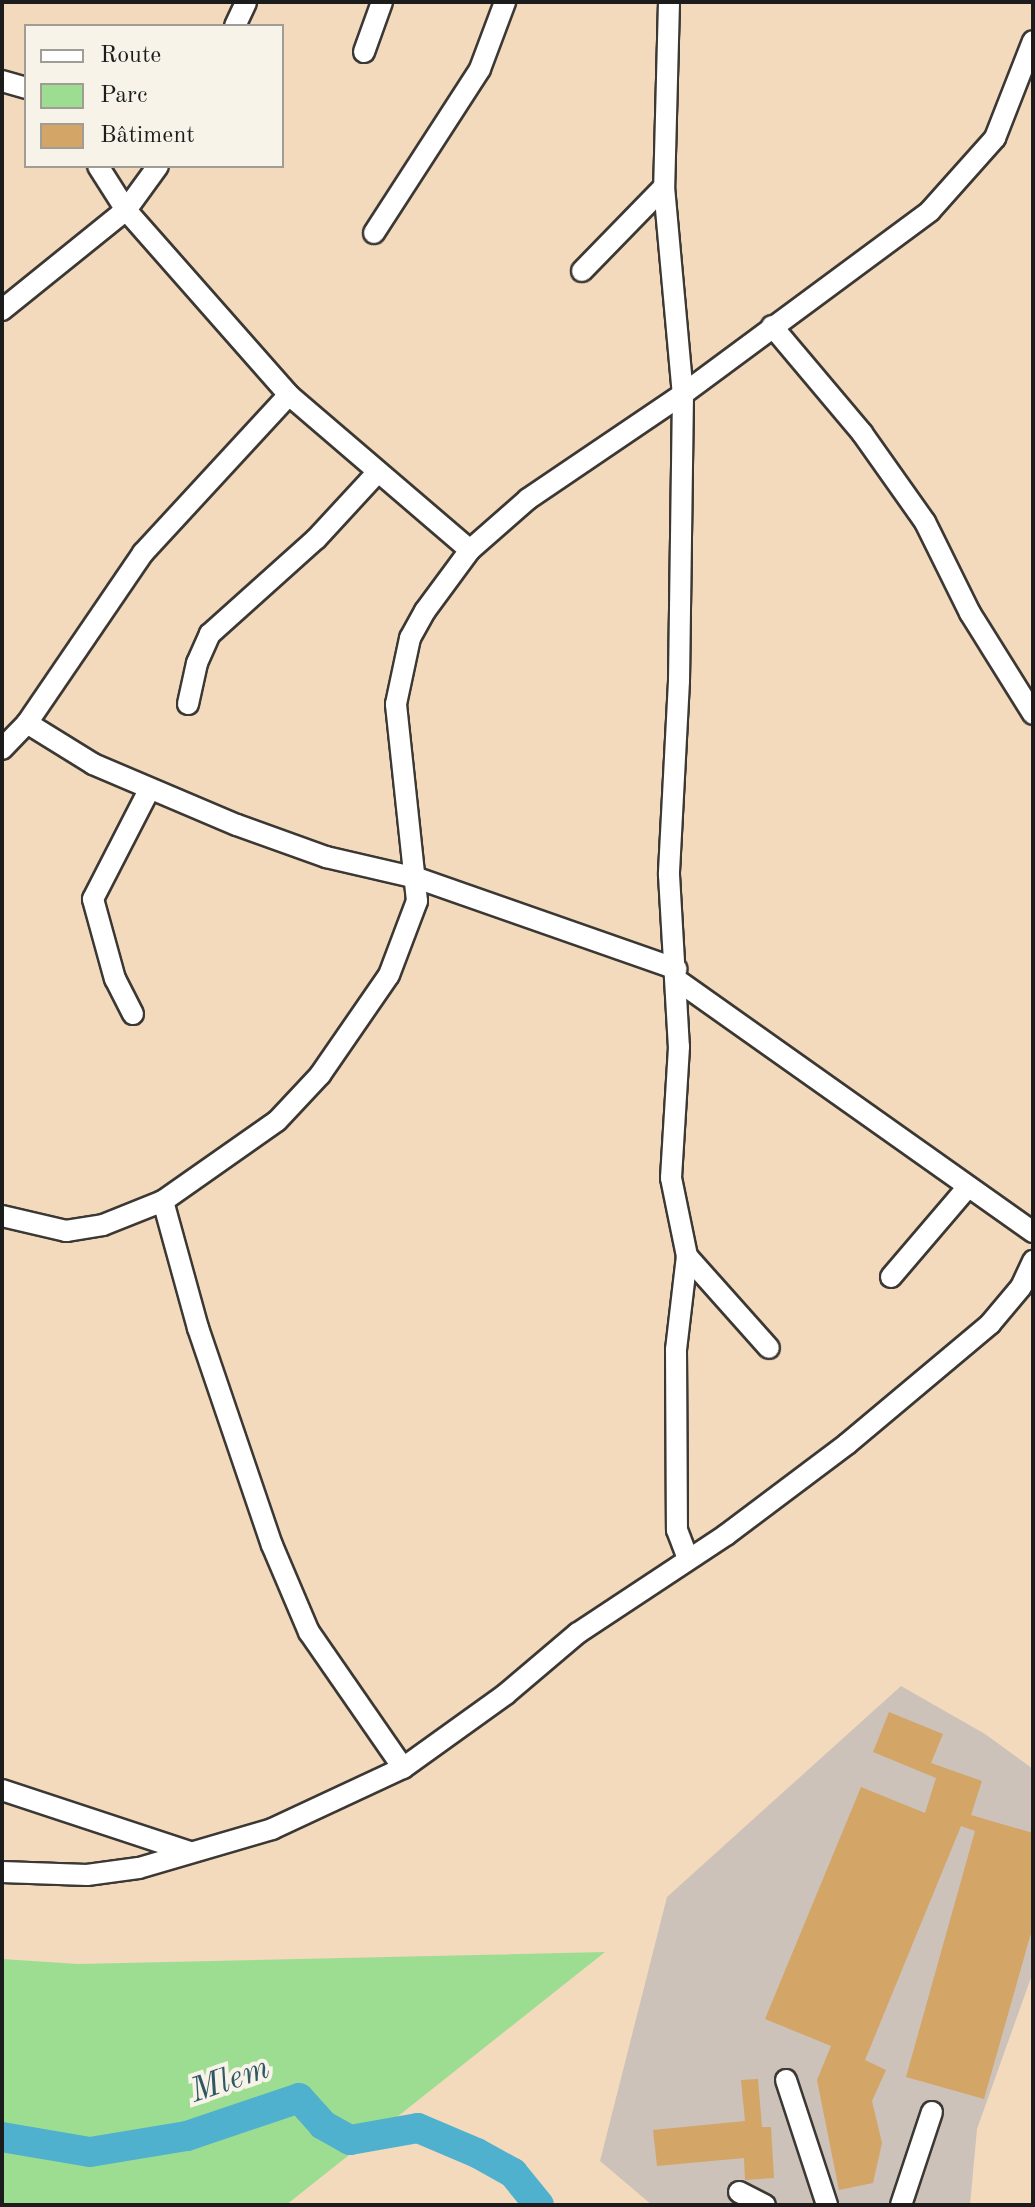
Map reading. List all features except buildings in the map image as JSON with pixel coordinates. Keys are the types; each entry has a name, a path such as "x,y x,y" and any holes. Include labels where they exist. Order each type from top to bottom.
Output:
{"street":[{"path":"236,24 246,2"},
{"path":"364,52 382,2"},
{"path":"374,233 480,69 505,2"},
{"path":"669,2 664,187 683,394 679,681 669,875 679,1047 671,1178 687,1256 676,1349 677,1530 687,1556"},
{"path":"2,1216 66,1231 103,1225 163,1201 277,1121 339,1050 405,941 417,901 417,878 396,704 401,671 425,611 470,550 528,499 683,394 930,211 963,178 995,138 1033,41"},
{"path":"2,81 24,87"},
{"path":"99,168 126,210 289,395 470,550"},
{"path":"2,310 126,210 157,168"},
{"path":"582,271 664,187"},
{"path":"772,326 862,433 925,522 970,613 1033,714"},
{"path":"2,749 27,723 143,553 289,395"},
{"path":"188,704 197,663 210,634 316,539 377,473"},
{"path":"27,723 149,790 326,857 417,878 677,974 967,1188 1033,1232"},
{"path":"133,1014 115,979 93,899 149,790"},
{"path":"891,1277 967,1188"},
{"path":"163,1201 198,1328 272,1545 309,1632 403,1768"},
{"path":"687,1256 769,1348"},
{"path":"2,1872 87,1875 139,1868 320,1811 403,1768 687,1556 726,1535 847,1444 971,1341 1021,1287 1033,1261"},
{"path":"2,1790 189,1852"},
{"path":"786,2080 827,2205"},
{"path":"901,2205 932,2112"},
{"path":"739,2192 765,2205"}],"shaded area":[{"path":"901,1686 985,1734 1033,1769 1033,1972 977,2129 970,2205 652,2205 600,2161 667,1897"}],"green space":[{"path":"605,1952 286,2205 2,2205 2,1959 78,1964"}],"waterway":[{"name":"Mlem","path":"2,2137 90,2152 187,2136 299,2098 323,2125 350,2140 418,2128 477,2153 513,2173 539,2205"}]}
